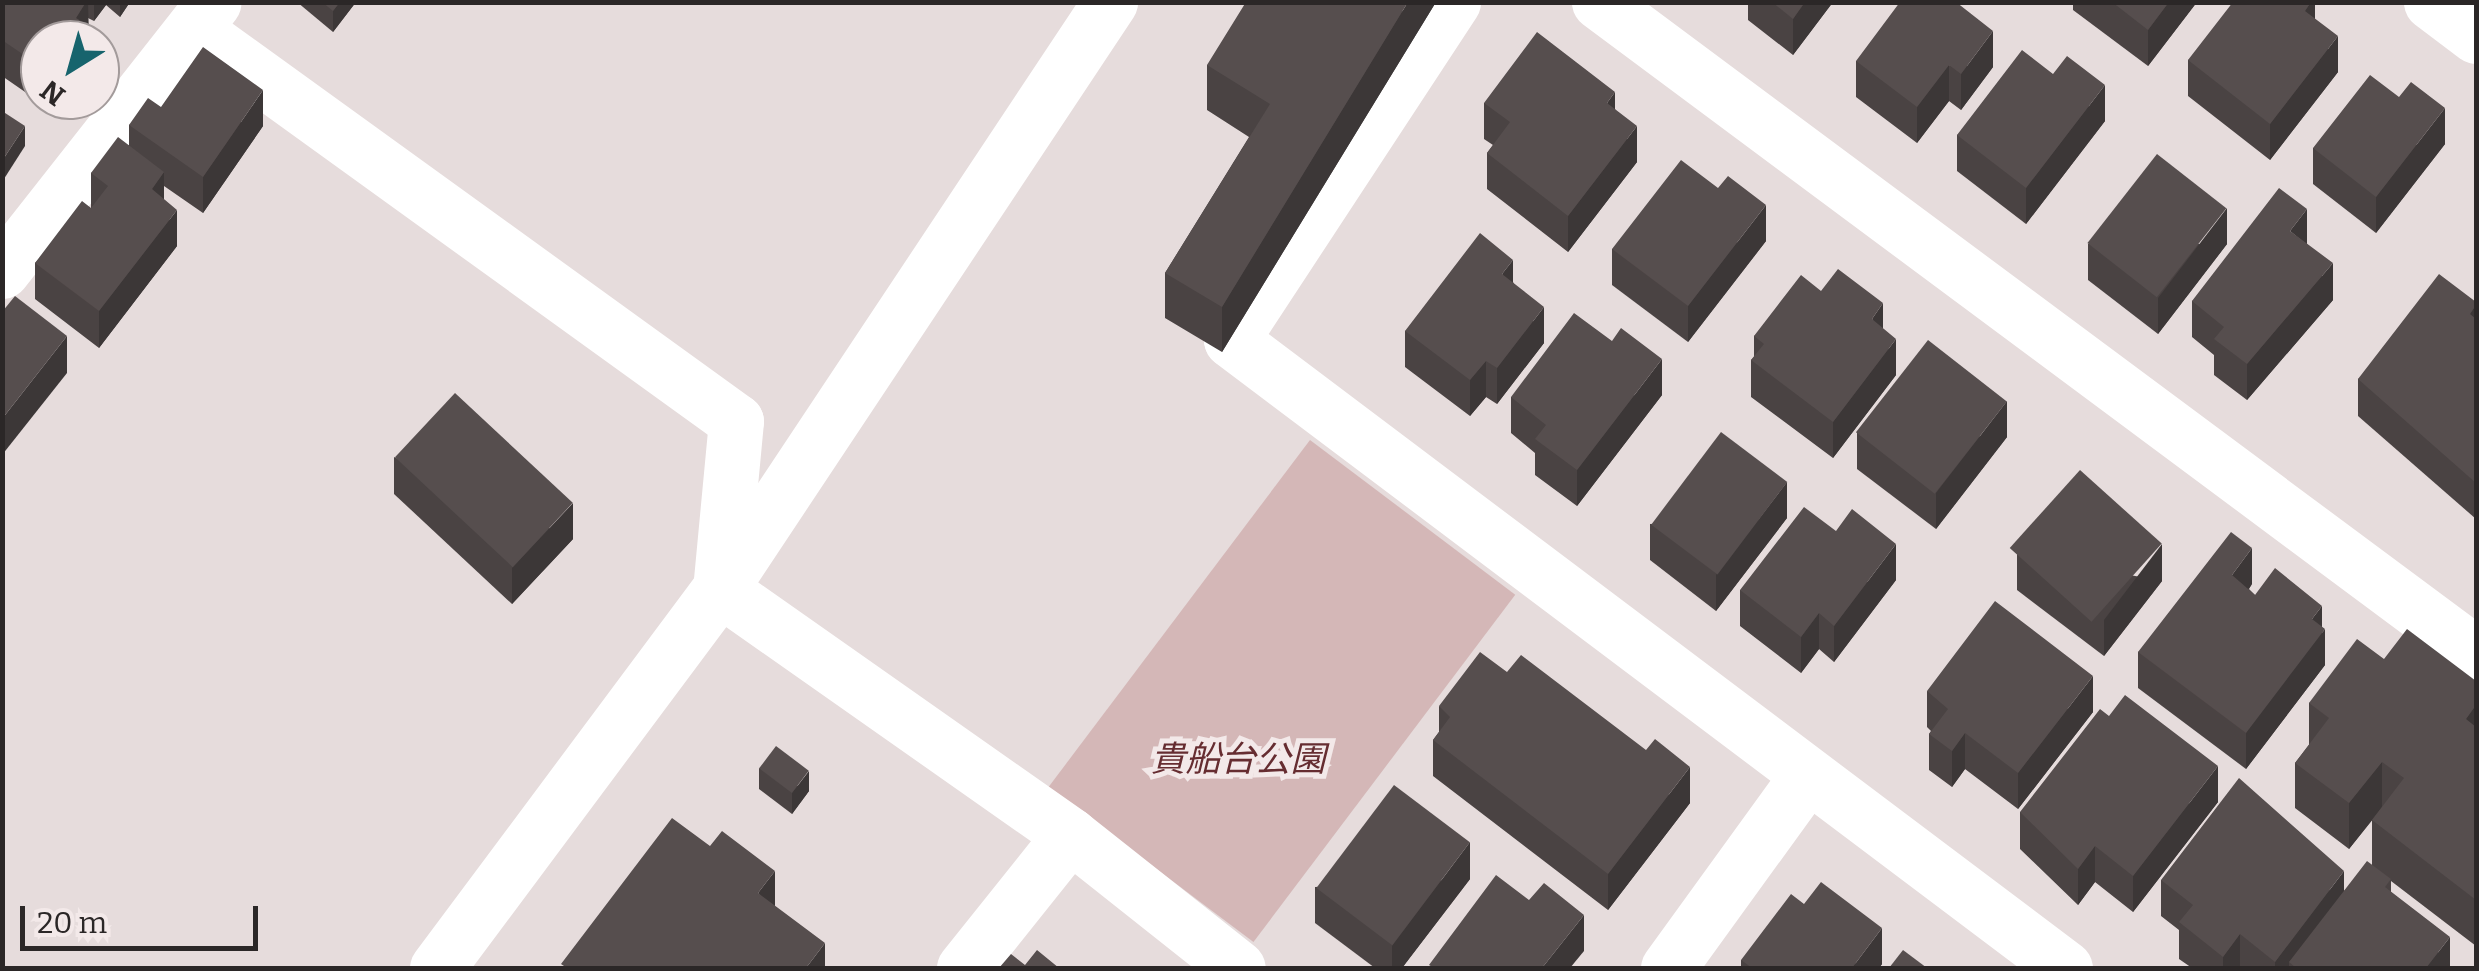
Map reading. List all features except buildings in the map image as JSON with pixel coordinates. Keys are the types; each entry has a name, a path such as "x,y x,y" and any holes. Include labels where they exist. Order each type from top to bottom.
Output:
{"street":[{"path":"437,968 720,590 1110,2"},
{"path":"1453,2 1231,340 1805,779 2066,968"},
{"path":"1599,2 2476,654"},
{"path":"2431,2 2476,36"},
{"path":"2,271 205,16 736,421 720,590"},
{"path":"720,590 1070,835 1238,968"},
{"path":"1668,968 1805,779"},
{"path":"964,968 1070,835"}],"green space":[{"name":"貴船台公園","path":"1310,440 1515,595 1253,942 1048,787"}]}
